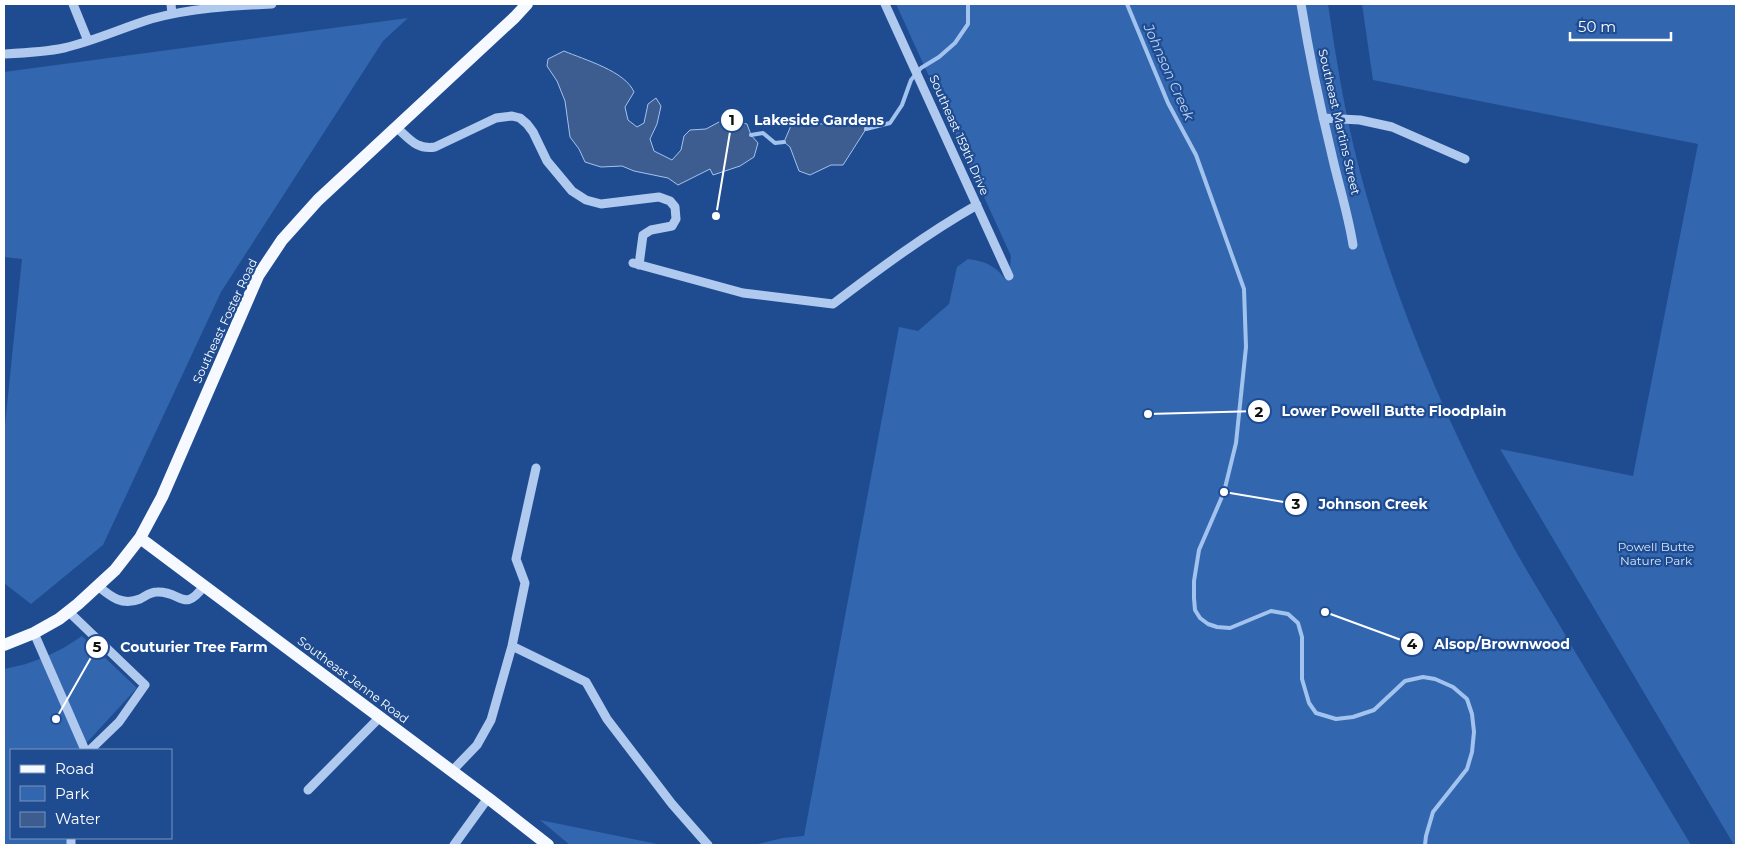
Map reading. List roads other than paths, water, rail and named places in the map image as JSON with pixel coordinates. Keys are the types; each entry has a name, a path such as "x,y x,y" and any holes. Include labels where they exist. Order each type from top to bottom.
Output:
{"main road":[{"name":"Southeast Foster Road","path":"4,645 34,633 69,612 115,570 140,538 170,480 248,298 270,257 304,213 527,4"},
{"name":"Southeast Jenne Road","path":"140,538 548,845"}],"street":[{"path":"73,4 88,42"},
{"path":"171,4 172,14"},
{"path":"4,54 54,50 88,42 172,14 211,8 272,4"},
{"name":"Southeast 159th Drive","path":"885,4 1009,276"},
{"name":"Southeast Martins Street","path":"1302,4 1310,58 1349,219 1353,245"},
{"path":"396,127 418,147 427,149 435,148 496,118 512,116 520,118 527,124 547,161 572,191 586,200 601,204 659,197 670,201 675,207 676,219 672,226 651,230 643,235 636,264 743,293 833,304 880,268 946,222 977,205"},
{"path":"1323,118 1360,120 1392,127 1465,159"},
{"path":"452,771 478,745 492,720 512,646 525,582 516,559 536,468"},
{"path":"98,586 114,599 132,602 152,592 169,593 184,600 190,600 195,598 204,586"},
{"path":"69,612 145,685 120,722 91,749"},
{"path":"34,633 85,749"},
{"path":"512,646 586,682 607,719 672,804 708,845"},
{"path":"308,790 380,717"},
{"path":"454,845 488,798"}],"water":[{"path":"564,51 604,67 622,78 629,85 634,92 625,107 628,120 637,127 644,123 648,104 656,98 661,106 657,124 650,139 654,151 672,160 681,150 684,136 690,130 706,129 719,122 734,121 747,124 751,135 758,143 754,157 740,166 713,175 710,169 678,185 668,178 634,171 622,166 601,167 585,162 579,149 570,137 565,101 557,81 547,66 548,59"},
{"path":"793,121 817,124 862,123 866,129 843,165 831,165 810,175 799,171 790,147 784,142"}],"waterway":[{"path":"866,129 890,123 902,105 911,80 921,68 939,57 955,43 968,24 968,4"},
{"name":"Johnson Creek","path":"1127,4 1168,103 1196,155 1244,289 1246,347 1236,443 1224,492 1199,550 1194,581 1195,610 1200,618 1208,624 1230,628 1271,611 1288,614 1298,623 1302,637 1302,679 1309,703 1316,713 1336,719 1353,717 1374,710 1405,681 1423,677 1435,679 1453,687 1467,699 1472,714 1474,732 1472,752 1467,769 1433,812 1425,845"},
{"path":"751,135 763,133 775,143 784,142"}],"place":[{"name":"Lakeside Gardens","path":"716,216"},
{"name":"Lower Powell Butte Floodplain","path":"1148,414"},
{"name":"Johnson Creek","path":"1224,492"},
{"name":"Alsop/Brownwood","path":"1325,612"},
{"name":"Couturier Tree Farm","path":"56,719"}],"park label":[{"name":"Powell Butte Nature Park","path":"1656,554"}]}
